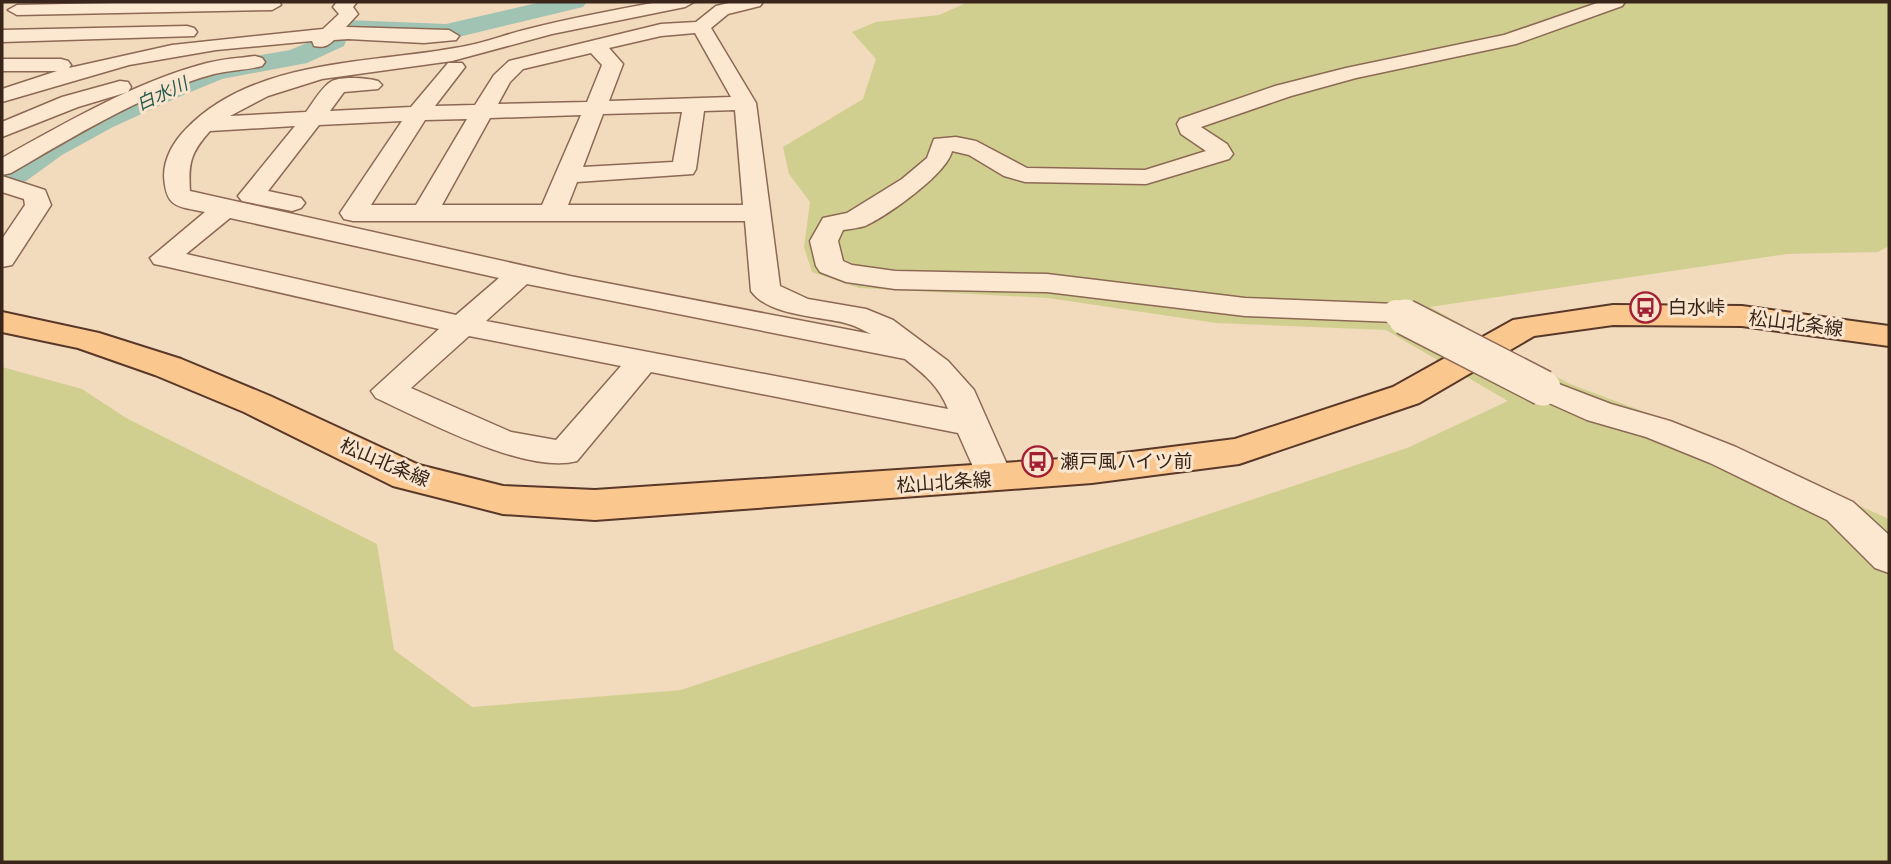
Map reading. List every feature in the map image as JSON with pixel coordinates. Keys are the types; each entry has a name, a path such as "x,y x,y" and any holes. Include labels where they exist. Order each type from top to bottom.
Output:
{"main road":[{"name":"松山北条線","path":"2,322 87,340 168,367 257,404 407,475 503,500 594,505 1091,470 1239,451 1406,396 1525,327 1613,315 1742,316 1889,336"}],"street":[{"path":"2,130 70,102 146,86 211,68 277,59 301,52 330,34 349,14 342,7 348,2"},
{"path":"510,20 589,2"},
{"path":"685,2 532,33 469,52 344,68 307,76 243,99 217,112 201,124 186,143 173,178 178,195 190,201 570,285 912,351"},
{"path":"425,212 501,79 516,65 661,30 701,27 722,10 754,2"},
{"path":"1616,2 1509,40 1353,72 1227,108 1188,124 1189,129 1219,149 1221,154 1146,177 1025,175 1012,172 973,146 942,144 938,161 926,174 855,220 832,224 824,241 830,266 867,277 1047,283 1232,306 1396,313 1543,388 1599,412 1658,429 1723,455 1840,511 1889,558"},
{"path":"17,10 275,4"},
{"path":"2,96 50,79 232,37 275,4"},
{"path":"701,27 744,103 766,291 801,307 855,315 882,327 937,369 957,390 995,478"},
{"path":"2,36 232,37 385,34 429,38 463,33"},
{"path":"552,212 613,64 595,46"},
{"path":"2,65 119,63 146,86"},
{"path":"353,213 419,112 450,74 418,82"},
{"path":"391,84 338,86 251,196 353,213 486,245 533,262 570,285"},
{"path":"2,168 146,86"},
{"path":"201,124 419,112 482,113 744,103"},
{"path":"567,175 684,169 694,105"},
{"path":"2,184 36,195 38,205 2,259"},
{"path":"225,209 163,258 460,326 974,425"},
{"path":"353,213 757,213"},
{"path":"521,274 388,391 503,442 564,453 643,361"}],"shaded area":[{"path":"968,2 1889,2 1889,246 1878,252 1787,254 1430,307 1570,384 1669,421 1889,519 1889,862 2,862 2,367 82,389 126,418 377,544 394,650 472,707 681,690 1407,448 1508,401 1386,330 1216,323 1048,298 859,288 812,272 804,247 810,202 789,174 783,147 863,99 876,59 852,32 876,22 939,15"}],"waterway":[{"name":"白水川","path":"345,30 446,32 574,2"},
{"name":"白水川","path":"2,181 50,148 101,120 170,89 215,71 297,57 334,40"}],"place":[{"name":"白水峠","path":"1645,307"},
{"name":"瀬戸風ハイツ前","path":"1037,461"}]}
